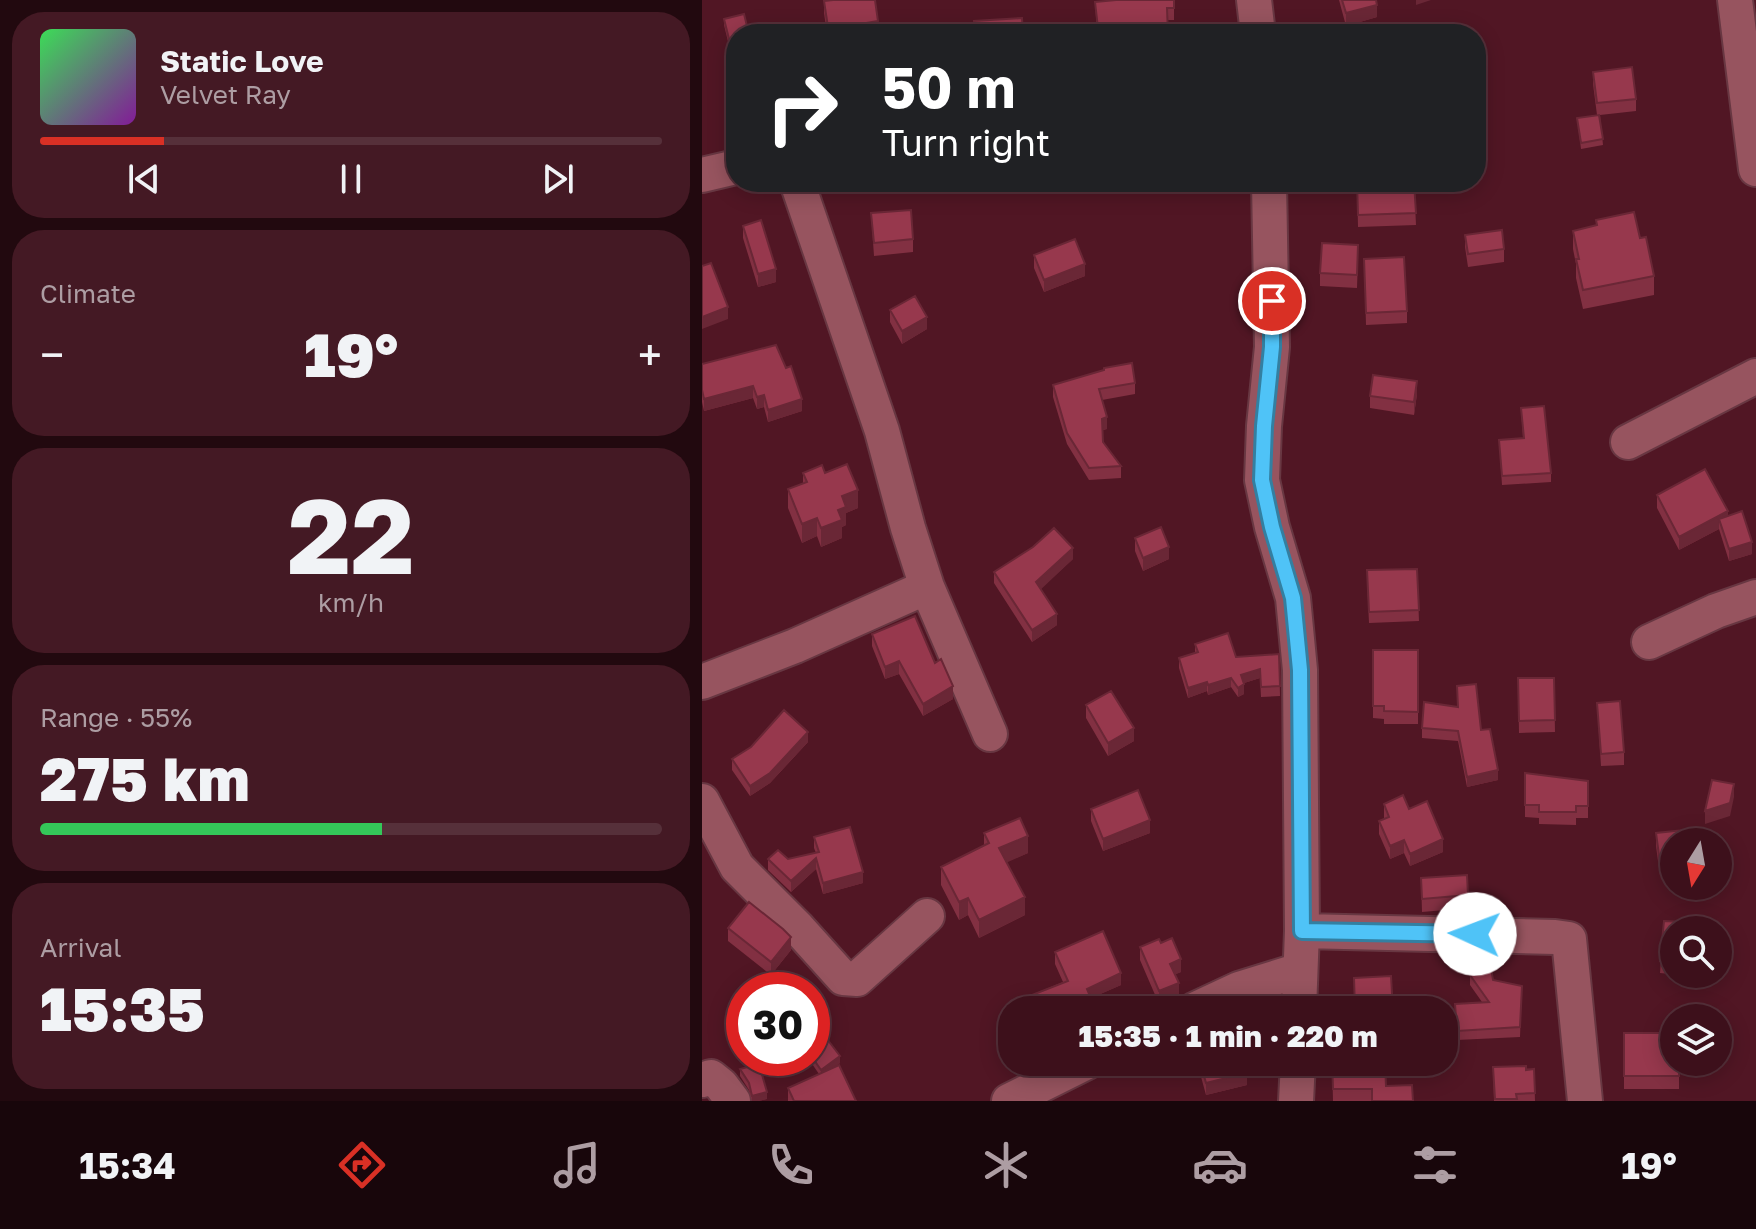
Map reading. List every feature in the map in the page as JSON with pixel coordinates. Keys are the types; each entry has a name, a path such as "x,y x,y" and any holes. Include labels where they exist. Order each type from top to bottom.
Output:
{"street":[{"path":"1254,0 1257,24"},
{"path":"1735,0 1756,169"},
{"path":"702,175 726,169"},
{"path":"800,192 882,431 927,587 990,734"},
{"path":"1269,192 1272,347 1262,480 1293,598 1300,670 1302,931 1299,996"},
{"path":"1628,442 1756,376"},
{"path":"702,682 795,646 927,587"},
{"path":"1649,642 1716,611 1756,597"},
{"path":"702,801 737,867 843,978 857,979 927,916"},
{"path":"1302,931 1569,939 1585,1101"},
{"path":"1224,996 1300,970"},
{"path":"1009,1101 1059,1076"},
{"path":"1296,1101 1297,1076"},
{"path":"702,1080 711,1077 733,1101"}],"building":[{"path":"875,0 878,21 827,24 824,1"},
{"path":"1174,0 1174,8 1167,8 1168,24 1098,24 1095,2"},
{"path":"1342,0 1376,0 1377,5 1346,13"},
{"path":"744,14 746,24 726,24 726,27 724,19"},
{"path":"1022,18 1022,24 974,24 974,21"},
{"path":"1632,67 1636,99 1597,103 1593,72"},
{"path":"1599,115 1603,139 1581,143 1577,118"},
{"path":"1357,192 1415,192 1416,213 1358,215"},
{"path":"911,210 913,239 874,243 871,213"},
{"path":"1634,212 1640,238 1646,237 1654,276 1583,290 1573,231 1597,225 1596,220"},
{"path":"761,220 776,269 758,274 743,226"},
{"path":"1502,230 1504,249 1468,254 1465,235"},
{"path":"1075,239 1085,264 1044,280 1034,255"},
{"path":"1322,243 1358,245 1357,275 1320,273"},
{"path":"1404,257 1407,311 1366,313 1364,259"},
{"path":"711,263 728,307 702,317 702,266"},
{"path":"915,296 927,317 902,331 890,310"},
{"path":"776,345 786,368 791,366 802,399 768,410 764,395 757,397 753,386 704,399 702,364"},
{"path":"1132,363 1135,383 1099,389 1107,417 1102,419 1103,442 1121,466 1089,468 1067,433 1053,385 1104,368"},
{"path":"1373,375 1417,381 1414,402 1370,396"},
{"path":"1544,406 1551,473 1502,476 1499,440 1524,438 1521,408"},
{"path":"847,464 858,490 842,496 846,507 838,510 842,520 821,528 817,518 802,524 788,489 807,482 803,473 822,465 825,473"},
{"path":"1705,469 1728,511 1679,537 1657,495"},
{"path":"1742,511 1752,542 1729,549 1719,519"},
{"path":"1161,527 1169,547 1143,558 1135,538"},
{"path":"1054,528 1073,548 1036,582 1057,614 1032,630 994,572 1033,547"},
{"path":"1417,569 1419,610 1369,612 1367,570"},
{"path":"915,616 935,663 941,659 953,686 923,704 899,661 885,667 872,634"},
{"path":"1228,633 1236,657 1279,654 1280,686 1261,687 1260,669 1241,675 1244,684 1238,688 1231,678 1188,688 1179,658 1198,652 1195,644"},
{"path":"1373,650 1418,650 1418,712 1384,711 1384,706 1373,706"},
{"path":"1518,678 1554,678 1555,720 1519,721"},
{"path":"1476,684 1481,730 1490,729 1498,770 1467,777 1458,731 1422,728 1424,702 1458,707 1457,686"},
{"path":"1111,691 1134,728 1108,743 1086,705"},
{"path":"1620,701 1624,752 1601,754 1597,703"},
{"path":"784,710 808,732 770,773 750,786 732,759 751,747"},
{"path":"1525,773 1588,781 1588,806 1576,806 1576,812 1539,812 1539,805 1525,805"},
{"path":"1712,780 1734,784 1730,803 1705,811"},
{"path":"1138,790 1150,820 1103,839 1091,809"},
{"path":"1403,795 1409,809 1427,801 1443,839 1410,854 1404,840 1390,846 1379,821 1389,817 1384,804"},
{"path":"1020,818 1028,836 999,848 1025,897 979,920 968,898 959,902 941,867 989,843 984,833"},
{"path":"850,827 863,872 823,883 816,858 791,881 768,859 778,850 788,859 819,852 814,837"},
{"path":"1656,833 1660,833 1660,863"},
{"path":"1467,875 1468,895 1422,899 1421,878"},
{"path":"749,902 791,937 771,962 728,928"},
{"path":"1103,931 1121,973 1087,989 1090,996 1029,996 1068,981 1055,952"},
{"path":"1172,938 1181,959 1170,964 1179,983 1159,991 1140,947 1159,939 1161,943"},
{"path":"1482,961 1489,964 1493,980 1522,986 1520,1027 1458,1031 1458,1004 1489,1002 1470,975 1471,966"},
{"path":"1391,976 1392,996 1355,996 1354,978"},
{"path":"1624,1033 1660,1033 1660,1076 1624,1076"},
{"path":"830,1043 840,1056 830,1063"},
{"path":"839,1065 856,1101 794,1101 788,1088 815,1076 830,1076 830,1069"},
{"path":"1526,1066 1526,1070 1534,1069 1535,1093 1516,1094 1517,1099 1495,1099 1493,1067"},
{"path":"744,1076 762,1076 767,1092 752,1096"},
{"path":"1204,1076 1235,1076 1206,1083"},
{"path":"1333,1076 1386,1076 1386,1086 1412,1085 1413,1101 1372,1101 1372,1089 1333,1089"}],"route":[{"path":"1272,301 1272,347 1262,480 1293,598 1300,670 1302,931 1475,934"}]}
